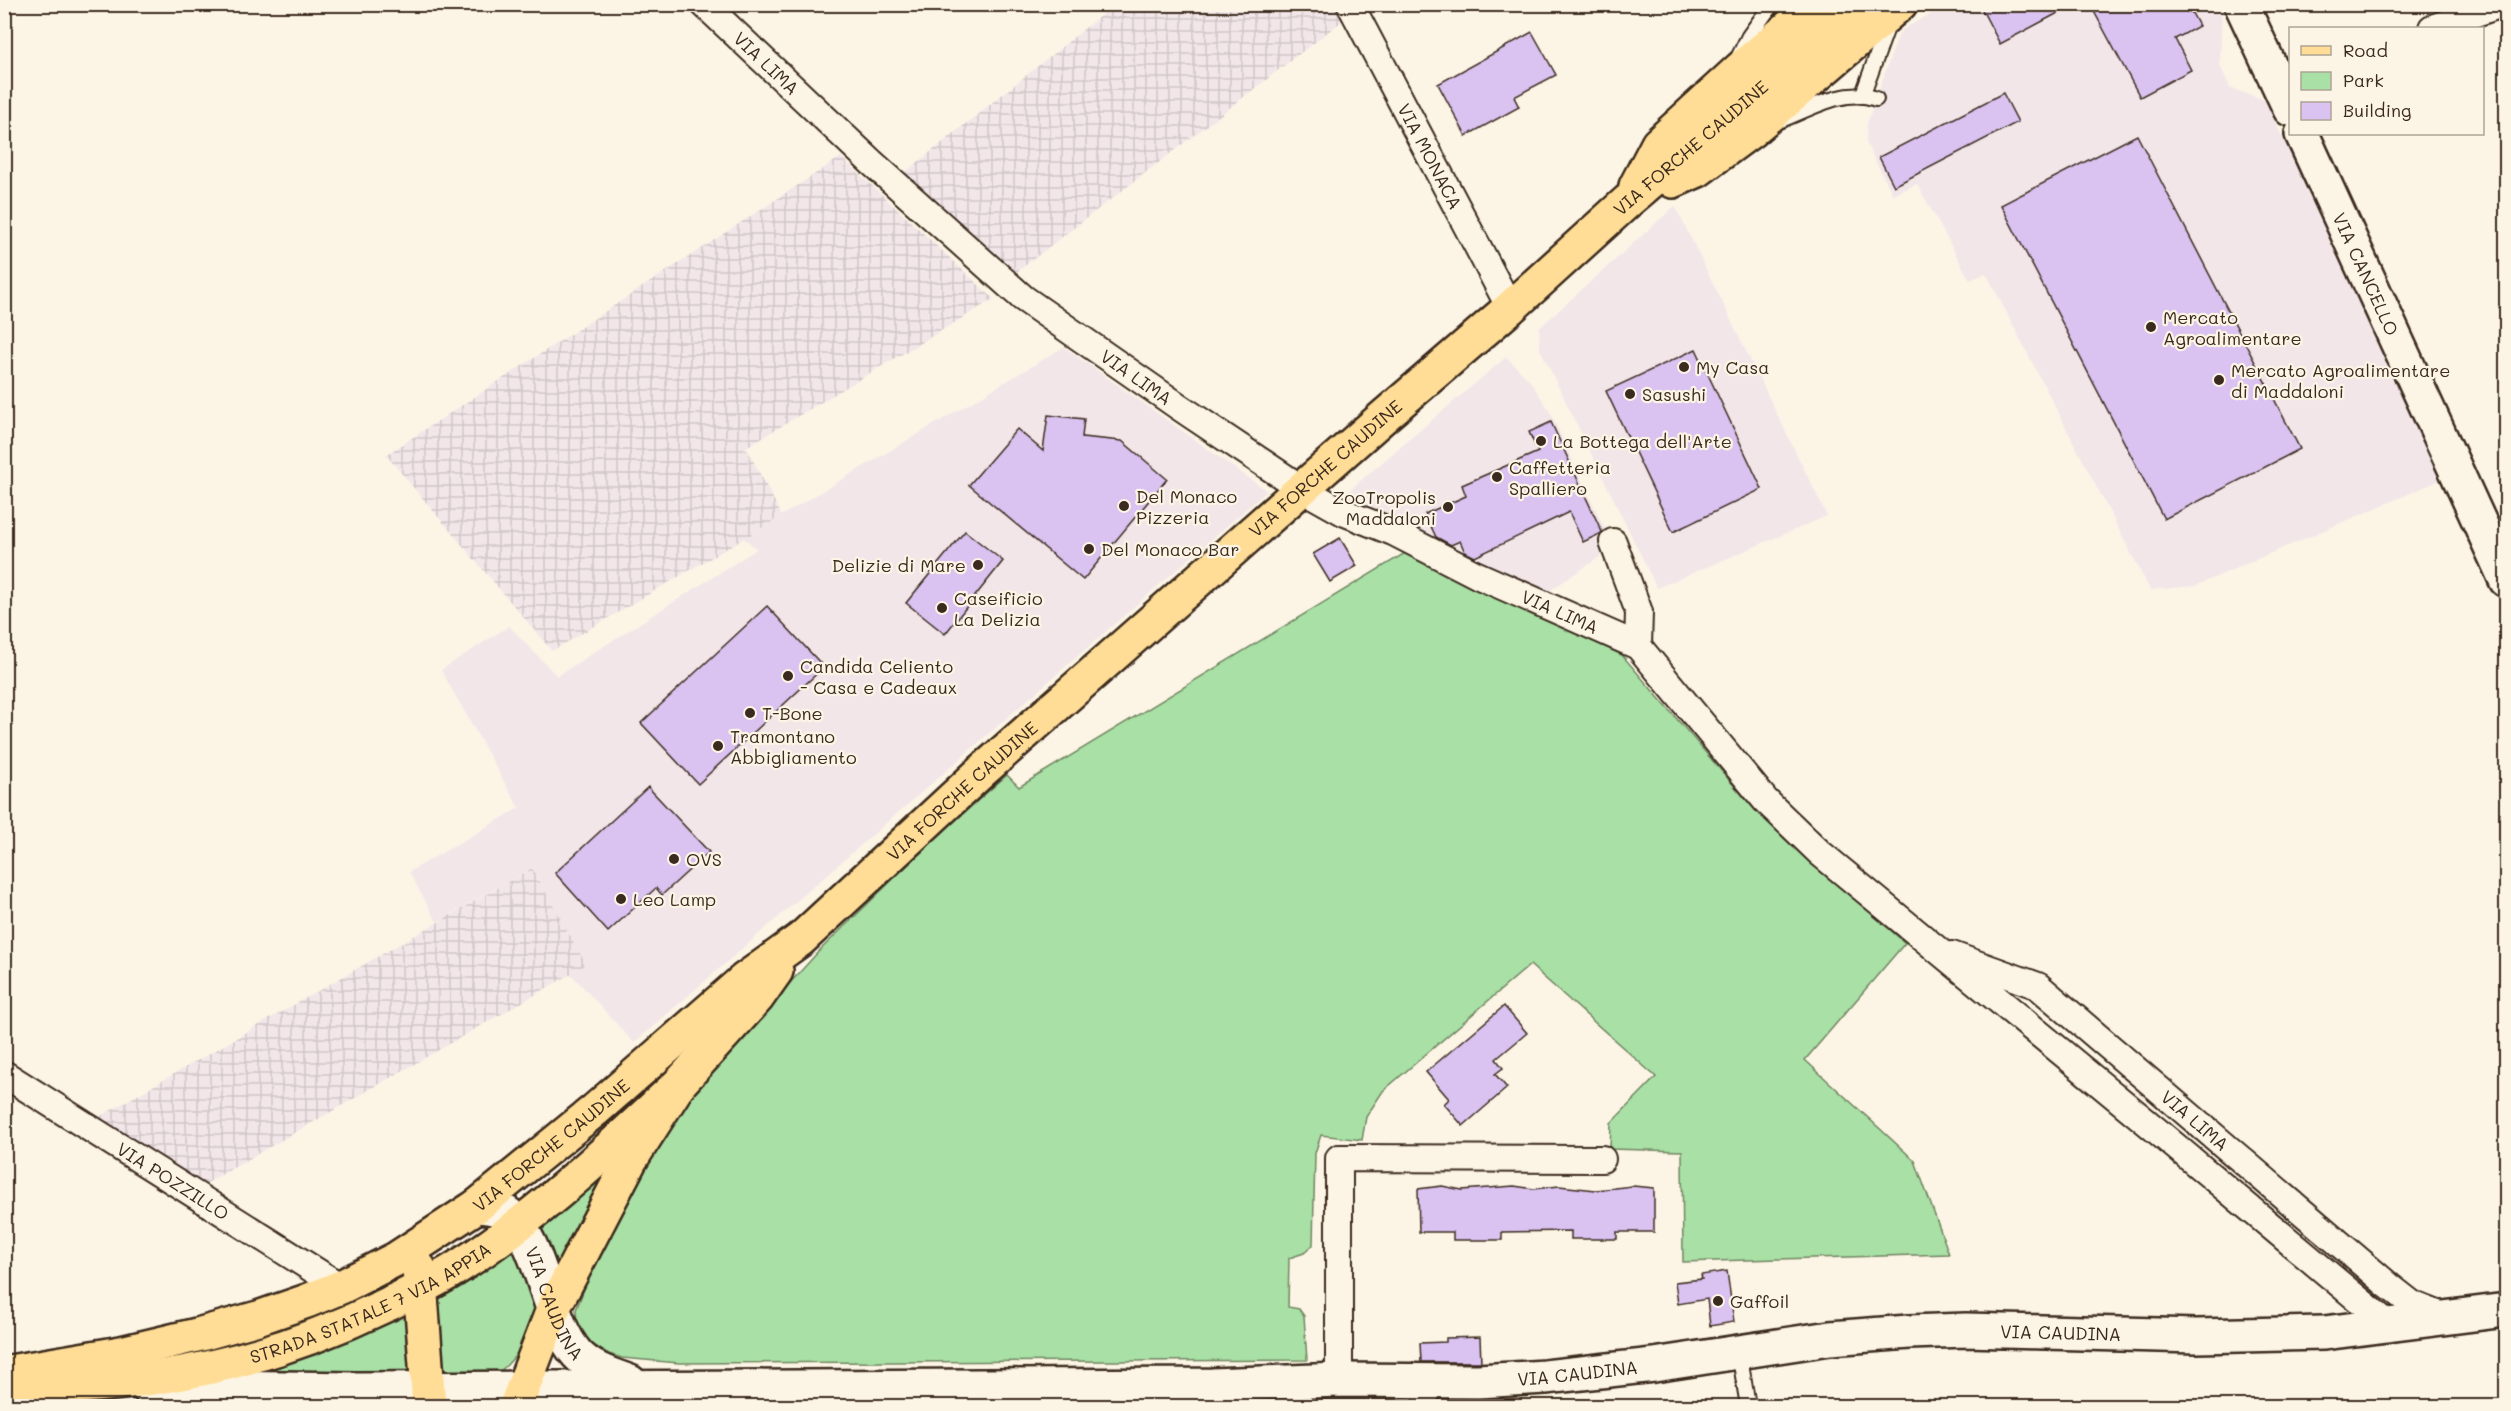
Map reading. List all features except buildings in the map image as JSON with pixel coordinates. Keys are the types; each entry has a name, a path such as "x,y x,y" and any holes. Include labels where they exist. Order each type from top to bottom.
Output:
{"main road":[{"path":"1628,201 1658,144 1728,79 1816,4"},
{"name":"VIA FORCHE CAUDINE","path":"431,1238 477,1206 596,1110 744,980 801,939 981,772 1854,4"},
{"path":"2241,4 2286,89"},
{"path":"1628,201 1698,170 1751,131 1896,8"},
{"name":"VIA CANCELLO","path":"2302,135 2506,580"},
{"name":"VIA FORCHE CAUDINE","path":"520,1397 554,1307 631,1159 679,1084 757,998 801,939"},
{"name":"STRADA STATALE 7 VIA APPIA","path":"4,1389 97,1385 190,1373 228,1365 315,1336 419,1289 458,1267 517,1224 602,1154 679,1084"},
{"name":"VIA CAUDINA","path":"477,1206 495,1208 508,1214 517,1224 525,1236 569,1343 578,1354 592,1367 646,1387"},
{"path":"428,1397 419,1289 420,1262 431,1238"},
{"name":"STRADA STATALE 7 VIA APPIA","path":"4,1373 121,1353 258,1318 340,1287 431,1238"},
{"name":"VIA CAUDINA","path":"97,1385 262,1389 428,1397 520,1397 646,1387 1212,1385 1339,1380 1425,1394 1830,1338 1966,1330 2197,1336 2343,1331 2506,1310"},
{"path":"262,1389 334,1407"}],"street":[{"name":"VIA LIMA","path":"704,4 870,161 1023,298 1302,489 1343,512 1393,532 1478,575 1638,646 1766,801 1820,853 2389,1325"},
{"name":"VIA MONACA","path":"1350,4 1510,308"},
{"path":"2435,27 2502,4"},
{"path":"1613,542 1640,612 1638,646"},
{"name":"VIA LIMA","path":"1931,947 2038,986 2389,1286 2412,1304 2445,1317"},
{"name":"VIA POZZILLO","path":"4,1074 340,1287"},
{"path":"1339,1380 1339,1158 1602,1159"},
{"path":"2343,1288 2349,1310 2343,1331"}],"lane":[{"path":"1728,79 1749,36 1772,4"},
{"path":"1751,131 1843,97 1870,97 1896,8"},
{"path":"1739,1352 1749,1407"}],"shaded area":[{"path":"1114,5 1339,5 1346,18 1014,274 902,175"},
{"name":"Mercato Agroalimentare di Maddaloni","path":"1942,5 2222,5 2220,65 2230,88 2265,100 2443,479 2195,586 2150,590 1986,273 1970,280 1917,184 1893,195 1866,143 1867,123 1900,31 1943,7"},
{"path":"841,157 994,299 746,447 782,516 552,651 386,455"},
{"path":"1675,206 1827,516 1657,588 1540,349 1539,328"},
{"path":"1064,347 1267,491 634,1043 571,974 585,964 532,868 437,922 409,872 519,808 441,670 509,626 557,676 757,549 744,538"},
{"path":"1506,357 1529,380 1548,408 1605,530 1610,550 1542,596 1348,504 1345,494"},
{"path":"532,868 586,964 571,974 200,1187 92,1121"}],"green space":[{"path":"1405,553 1622,655 1754,809 1905,943 1805,1060 1915,1161 1949,1254 1683,1262 1682,1151 1610,1149 1611,1123 1656,1077 1530,965 1383,1091 1366,1117 1362,1140 1321,1135 1315,1153 1313,1245 1304,1253 1289,1258 1288,1307 1299,1309 1304,1316 1307,1360 679,1363 622,1358 593,1345 583,1334 577,1322 576,1310 591,1271 659,1135 720,1060 820,950 944,830 1007,775 1019,787"},
{"path":"605,1176 556,1272 537,1228"},
{"path":"513,1247 536,1295 537,1311 530,1333 516,1355 499,1372 482,1379 454,1378 439,1363 430,1299"},
{"path":"410,1309 415,1380 263,1373 264,1369"}],"place":[{"name":"Mercato Agroalimentare","path":"2151,327"},
{"name":"My Casa","path":"1684,367"},
{"name":"Mercato Agroalimentare di Maddaloni","path":"2219,380"},
{"name":"Sasushi","path":"1630,394"},
{"name":"La Bottega dell'Arte","path":"1541,441"},
{"name":"Caffetteria Spalliero","path":"1497,477"},
{"name":"Del Monaco Pizzeria","path":"1124,506"},
{"name":"ZooTropolis Maddaloni","path":"1448,507"},
{"name":"Del Monaco Bar","path":"1089,549"},
{"name":"Delizie di Mare","path":"978,565"},
{"name":"Caseificio La Delizia","path":"942,608"},
{"name":"Candida Celiento - Casa e Cadeaux","path":"788,676"},
{"name":"T-Bone","path":"750,713"},
{"name":"Tramontano Abbigliamento","path":"718,746"},
{"name":"OVS","path":"674,859"},
{"name":"Leo Lamp","path":"621,899"},
{"name":"Gaffoil","path":"1718,1301"}]}
